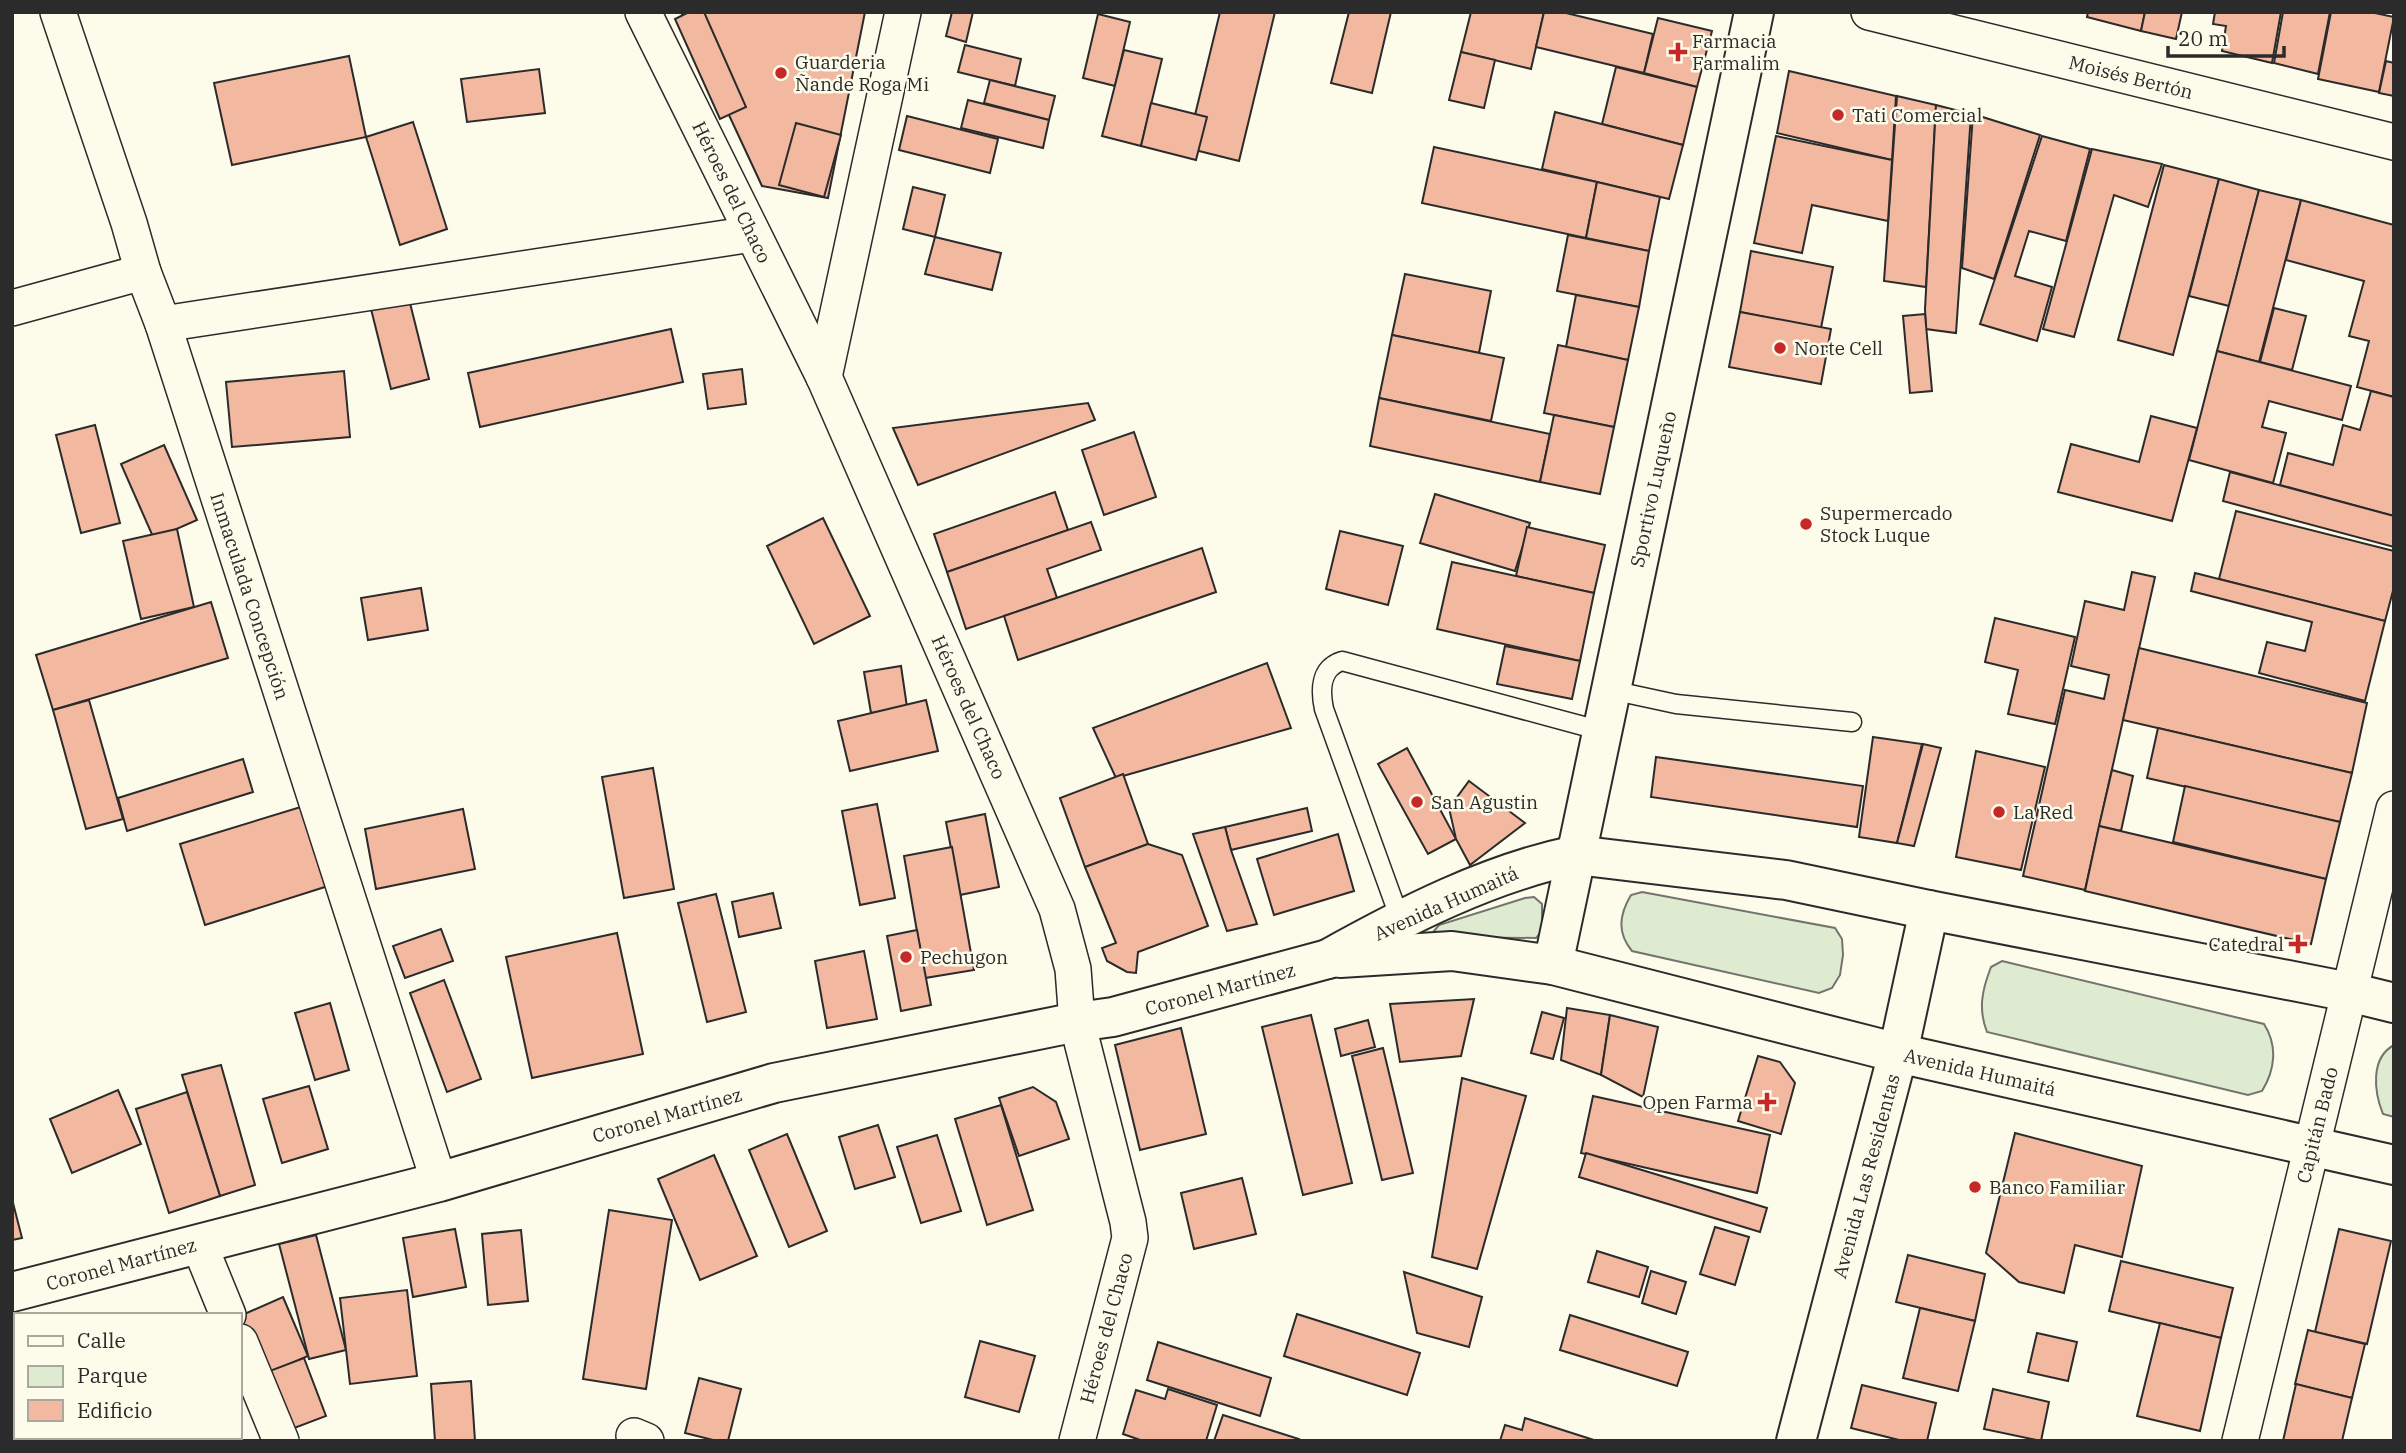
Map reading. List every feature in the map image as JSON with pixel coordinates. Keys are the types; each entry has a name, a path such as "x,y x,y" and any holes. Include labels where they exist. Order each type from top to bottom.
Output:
{"main road":[{"name":"Sportivo Luqueño","path":"1553,965 1754,12"},
{"name":"Avenida Humaitá","path":"1328,959 1400,919 1507,874 1576,855 1786,880 2394,1003"},
{"name":"Avenida Las Residentas","path":"1796,1441 1898,1053 1929,910"},
{"name":"Avenida Humaitá","path":"1328,959 1452,951 1553,965 1898,1053 2394,1165"},
{"name":"Coronel Martínez","path":"12,1292 439,1182 774,1083 1113,1017 1328,959"}],"street":[{"name":"Inmaculada Concepción","path":"58,12 143,272 163,324 439,1182"},
{"name":"Héroes del Chaco","path":"643,12 824,377 1057,909 1073,969 1077,1022 1130,1238 1077,1441"},
{"path":"824,377 903,12"},
{"name":"Moisés Bertón","path":"1869,12 2394,142"},
{"path":"163,324 752,234"},
{"path":"12,308 143,272"},
{"name":"Capitán Bado","path":"2240,1441 2394,809"},
{"path":"198,1244 227,1313"},
{"path":"242,1347 281,1441"}],"lane":[{"path":"1400,919 1324,709 1320,689 1323,679 1335,664 1342,661 1602,731"},
{"path":"1611,690 1676,704 1852,722"}],"green space":[{"path":"1642,892 1835,928 1842,939 1840,975 1832,988 1819,993 1632,951 1622,931 1622,917 1631,895"},
{"path":"1534,897 1542,904 1542,931 1536,938 1441,937 1434,931 1439,925"},
{"path":"2002,961 2264,1024 2273,1049 2270,1075 2262,1091 2248,1095 1987,1032 1982,1007 1983,992 1991,967"},
{"path":"2394,1045 2394,1117 2383,1114 2376,1076 2381,1058"}],"building":[{"name":"Guarderia Ñande Roga Mi","path":"681,12 865,12 828,198 762,186"},
{"path":"689,12 704,12 746,107 720,119 675,19"},
{"path":"952,12 973,12 966,42 946,36"},
{"path":"1220,12 1275,12 1239,161 1187,148"},
{"path":"1349,12 1391,12 1372,93 1331,83"},
{"path":"1471,12 1544,12 1531,69 1461,52"},
{"path":"1544,12 1562,12 1653,34 1644,73 1536,47"},
{"path":"2088,12 2145,12 2141,31 2087,17"},
{"path":"2145,12 2182,12 2176,39 2141,31"},
{"path":"2215,12 2281,12 2272,63 2222,51 2226,26 2213,24"},
{"path":"2283,12 2330,12 2318,74 2274,63"},
{"path":"2331,12 2370,12 2394,17 2379,92 2318,79"},
{"path":"1098,14 1130,22 1115,86 1083,78"},
{"name":"Farmacia Farmalim","path":"1658,18 1712,31 1697,87 1644,73"},
{"path":"965,45 1021,59 1015,86 958,72"},
{"path":"1124,50 1162,59 1141,146 1102,136"},
{"path":"1461,52 1495,60 1484,108 1449,100"},
{"path":"349,56 366,137 232,165 214,83"},
{"path":"2386,61 2394,63 2394,96 2379,93"},
{"path":"1616,67 1697,87 1683,145 1602,124"},
{"path":"539,69 545,113 467,122 461,79"},
{"name":"Tati Comercial","path":"1789,71 1896,96 1892,160 1777,133"},
{"path":"990,80 1055,96 1049,120 984,103"},
{"path":"1897,96 1936,105 1926,287 1884,281"},
{"path":"968,100 1049,120 1043,148 961,128"},
{"path":"1151,103 1207,117 1196,160 1141,146"},
{"path":"1936,105 1971,114 1956,333 1926,329"},
{"path":"1555,112 1683,145 1669,199 1542,169"},
{"path":"1973,114 2040,135 1994,279 1962,268"},
{"path":"907,116 998,139 990,173 899,150"},
{"path":"413,122 447,229 400,245 366,137"},
{"path":"796,123 841,135 824,197 779,185"},
{"path":"1776,136 1892,160 1888,221 1812,205 1802,253 1754,243"},
{"path":"2042,136 2090,149 2066,241 2029,231 2015,276 2052,287 2037,341 1980,324"},
{"path":"1434,147 1597,182 1586,238 1422,203"},
{"path":"2092,149 2162,164 2148,207 2114,195 2074,337 2043,329"},
{"path":"2164,165 2219,179 2173,355 2118,340"},
{"path":"2219,179 2259,190 2229,306 2189,296"},
{"path":"1597,182 1660,197 1649,251 1586,238"},
{"path":"913,187 945,195 935,237 903,229"},
{"path":"2259,190 2301,200 2259,362 2217,351"},
{"path":"2301,200 2394,225 2394,397 2357,387 2369,341 2349,336 2364,281 2286,260"},
{"path":"1568,235 1649,251 1639,307 1557,291"},
{"path":"935,237 1001,253 992,290 925,274"},
{"path":"1751,251 1833,267 1821,328 1740,312"},
{"path":"1405,274 1491,291 1479,353 1392,335"},
{"path":"1576,295 1639,307 1628,360 1566,347"},
{"path":"409,299 429,379 391,389 371,309"},
{"path":"2274,308 2306,316 2292,370 2260,362"},
{"name":"Norte Cell","path":"1740,312 1831,329 1821,384 1729,367"},
{"path":"1925,314 1932,391 1910,393 1903,316"},
{"path":"671,329 683,382 480,427 468,373"},
{"path":"1392,335 1504,358 1491,421 1379,398"},
{"path":"1558,345 1628,360 1614,427 1544,413"},
{"path":"2217,351 2351,386 2342,420 2269,401 2262,427 2286,433 2273,483 2189,460"},
{"path":"742,369 746,404 708,409 703,374"},
{"path":"344,371 350,437 232,447 226,382"},
{"path":"2371,391 2394,397 2394,516 2280,485 2288,453 2333,465 2343,425 2360,430"},
{"path":"1379,398 1550,434 1540,482 1370,446"},
{"path":"1088,403 1095,420 918,485 893,428"},
{"path":"1554,415 1614,427 1600,494 1540,482"},
{"path":"2151,416 2197,428 2172,521 2058,492 2071,444 2139,462"},
{"path":"95,425 120,523 81,533 56,435"},
{"path":"1134,432 1156,497 1104,515 1082,450"},
{"path":"164,445 197,520 154,539 121,464"},
{"path":"2230,472 2394,516 2394,547 2223,501"},
{"path":"1055,492 1068,530 947,572 934,534"},
{"path":"1435,494 1530,523 1515,571 1420,543"},
{"path":"2236,511 2394,551 2394,587 2385,621 2219,579"},
{"path":"823,518 870,616 814,644 767,546"},
{"path":"1091,522 1101,550 1047,569 1057,598 966,629 947,572"},
{"path":"1527,527 1605,545 1594,593 1516,576"},
{"path":"177,529 194,607 141,619 123,541"},
{"path":"1340,531 1403,546 1388,605 1326,589"},
{"path":"1202,548 1216,592 1018,660 1004,616"},
{"path":"1452,562 1594,593 1580,661 1437,629"},
{"path":"2132,572 2155,577 2085,890 2023,876 2065,690 2104,699 2109,675 2071,666 2085,601 2124,610"},
{"path":"2195,573 2385,621 2365,701 2259,673 2267,642 2305,651 2312,622 2191,591"},
{"path":"421,588 428,630 368,640 361,598"},
{"path":"211,602 228,658 53,710 36,655"},
{"path":"1995,618 2075,637 2055,724 2008,714 2018,670 1985,662"},
{"path":"1505,646 1580,661 1572,699 1497,684"},
{"path":"2139,648 2367,703 2352,773 2123,720"},
{"path":"1267,663 1291,728 1116,778 1093,728"},
{"path":"901,666 907,707 871,713 864,672"},
{"path":"89,700 123,819 86,829 53,710"},
{"path":"926,700 938,751 850,771 838,721"},
{"path":"2158,728 2352,773 2340,822 2147,778"},
{"path":"1873,737 1922,744 1897,843 1859,837"},
{"path":"1923,744 1941,748 1914,846 1897,843"},
{"name":"San Agustin","path":"1407,748 1456,839 1428,854 1378,764"},
{"name":"La Red","path":"1976,751 2045,767 2021,870 1956,857"},
{"path":"1656,757 1863,786 1857,827 1651,797"},
{"path":"243,759 253,792 127,831 118,798"},
{"path":"653,768 674,889 624,898 602,777"},
{"path":"2112,770 2133,776 2121,831 2099,826"},
{"path":"1123,774 1148,844 1085,867 1060,798"},
{"path":"1469,781 1525,823 1470,865 1456,839 1449,808"},
{"path":"2185,786 2340,822 2326,879 2173,842"},
{"path":"877,804 895,898 860,905 842,811"},
{"path":"304,806 328,886 205,925 180,844"},
{"path":"1307,808 1312,831 1231,850 1225,827"},
{"path":"463,809 475,869 376,889 365,829"},
{"path":"985,814 999,887 960,895 946,822"},
{"path":"2099,826 2326,879 2311,944 2085,891"},
{"path":"1225,827 1257,924 1227,931 1193,834"},
{"path":"1338,834 1354,891 1274,915 1257,859"},
{"path":"1148,844 1182,855 1208,926 1138,952 1136,973 1127,972 1107,961 1102,948 1116,943 1085,867"},
{"path":"952,847 974,970 925,978 904,856"},
{"path":"773,893 781,928 739,937 732,902"},
{"path":"716,894 746,1012 707,1022 678,903"},
{"path":"441,929 453,961 405,978 393,946"},
{"name":"Pechugon","path":"917,930 931,1005 901,1011 887,936"},
{"path":"617,933 643,1054 532,1078 506,957"},
{"path":"864,951 877,1019 827,1028 815,961"},
{"path":"444,980 481,1079 447,1092 410,993"},
{"path":"1474,999 1461,1056 1400,1062 1390,1004"},
{"path":"330,1003 349,1070 315,1080 295,1013"},
{"path":"1567,1008 1610,1015 1601,1075 1561,1060"},
{"path":"1542,1012 1564,1018 1553,1059 1531,1053"},
{"path":"1311,1015 1352,1183 1303,1195 1262,1027"},
{"path":"1610,1015 1658,1027 1643,1097 1601,1075"},
{"path":"1368,1020 1375,1047 1341,1056 1335,1029"},
{"path":"1181,1028 1206,1134 1140,1150 1115,1045"},
{"path":"1383,1048 1413,1173 1382,1180 1352,1056"},
{"name":"Open Farma","path":"1758,1056 1780,1062 1795,1083 1781,1134 1738,1121"},
{"path":"221,1065 255,1185 220,1196 182,1075"},
{"path":"1462,1078 1526,1096 1477,1269 1432,1257"},
{"path":"309,1086 328,1149 282,1163 263,1099"},
{"path":"1033,1087 1056,1102 1069,1139 1019,1156 999,1098"},
{"path":"118,1090 141,1144 72,1173 50,1119"},
{"path":"187,1092 220,1196 169,1213 136,1109"},
{"path":"1593,1096 1770,1135 1757,1193 1581,1153"},
{"path":"1001,1105 1033,1210 987,1225 955,1119"},
{"path":"878,1125 895,1177 855,1189 839,1137"},
{"path":"2015,1133 2142,1166 2122,1257 2075,1245 2064,1293 2019,1282 1986,1253"},
{"path":"787,1134 827,1231 789,1247 749,1150"},
{"path":"937,1135 961,1211 921,1223 897,1147"},
{"path":"1586,1153 1767,1208 1760,1232 1579,1177"},
{"path":"714,1155 757,1256 700,1280 658,1179"},
{"path":"1242,1178 1256,1234 1194,1249 1181,1193"},
{"path":"12,1199 22,1238 12,1240"},
{"path":"609,1210 672,1220 646,1389 583,1379"},
{"path":"1715,1227 1749,1237 1735,1285 1700,1274"},
{"path":"455,1229 466,1287 413,1297 403,1238"},
{"path":"2339,1229 2391,1241 2367,1344 2315,1332"},
{"path":"521,1230 528,1301 488,1305 482,1234"},
{"path":"316,1235 346,1350 309,1359 279,1244"},
{"path":"1597,1251 1648,1267 1639,1297 1588,1282"},
{"path":"1908,1255 1985,1274 1975,1321 1896,1302"},
{"path":"2121,1261 2233,1288 2221,1338 2109,1311"},
{"path":"1651,1271 1686,1282 1676,1314 1642,1303"},
{"path":"1404,1272 1482,1297 1469,1347 1417,1333"},
{"path":"407,1290 417,1376 350,1384 340,1298"},
{"path":"283,1297 308,1356 260,1377 242,1335 242,1315"},
{"path":"1920,1308 1975,1321 1958,1391 1903,1378"},
{"path":"1297,1314 1420,1353 1407,1395 1284,1356"},
{"path":"1570,1315 1688,1352 1677,1386 1560,1350"},
{"path":"2160,1323 2221,1338 2200,1431 2137,1416"},
{"path":"2308,1330 2365,1344 2352,1398 2295,1384"},
{"path":"2037,1333 2077,1342 2068,1381 2028,1372"},
{"path":"980,1341 1035,1356 1019,1412 965,1397"},
{"path":"1158,1342 1271,1378 1260,1416 1147,1380"},
{"path":"304,1358 326,1416 289,1430 267,1372"},
{"path":"699,1378 741,1389 728,1441 685,1433"},
{"path":"471,1381 475,1441 435,1441 431,1384"},
{"path":"2296,1384 2352,1398 2342,1441 2283,1441"},
{"path":"1862,1385 1936,1403 1927,1441 1903,1441 1851,1428"},
{"path":"1168,1389 1217,1405 1206,1441 1143,1441 1123,1434 1136,1390 1165,1399"},
{"path":"1993,1389 2049,1402 2041,1441 1984,1429"},
{"path":"1223,1415 1299,1439 1214,1441"},
{"path":"1525,1418 1597,1441 1500,1441 1505,1425 1522,1430"},
{"path":"150,1439 158,1441 101,1441"}],"place":[{"name":"Farmacia Farmalim","path":"1678,52"},
{"name":"Guarderia Ñande Roga Mi","path":"781,73"},
{"name":"Tati Comercial","path":"1838,115"},
{"name":"Norte Cell","path":"1780,348"},
{"name":"Supermercado Stock Luque","path":"1806,524"},
{"name":"San Agustin","path":"1417,802"},
{"name":"La Red","path":"1999,812"},
{"name":"Catedral","path":"2298,944"},
{"name":"Pechugon","path":"906,957"},
{"name":"Open Farma","path":"1767,1102"},
{"name":"Banco Familiar","path":"1975,1187"}]}
